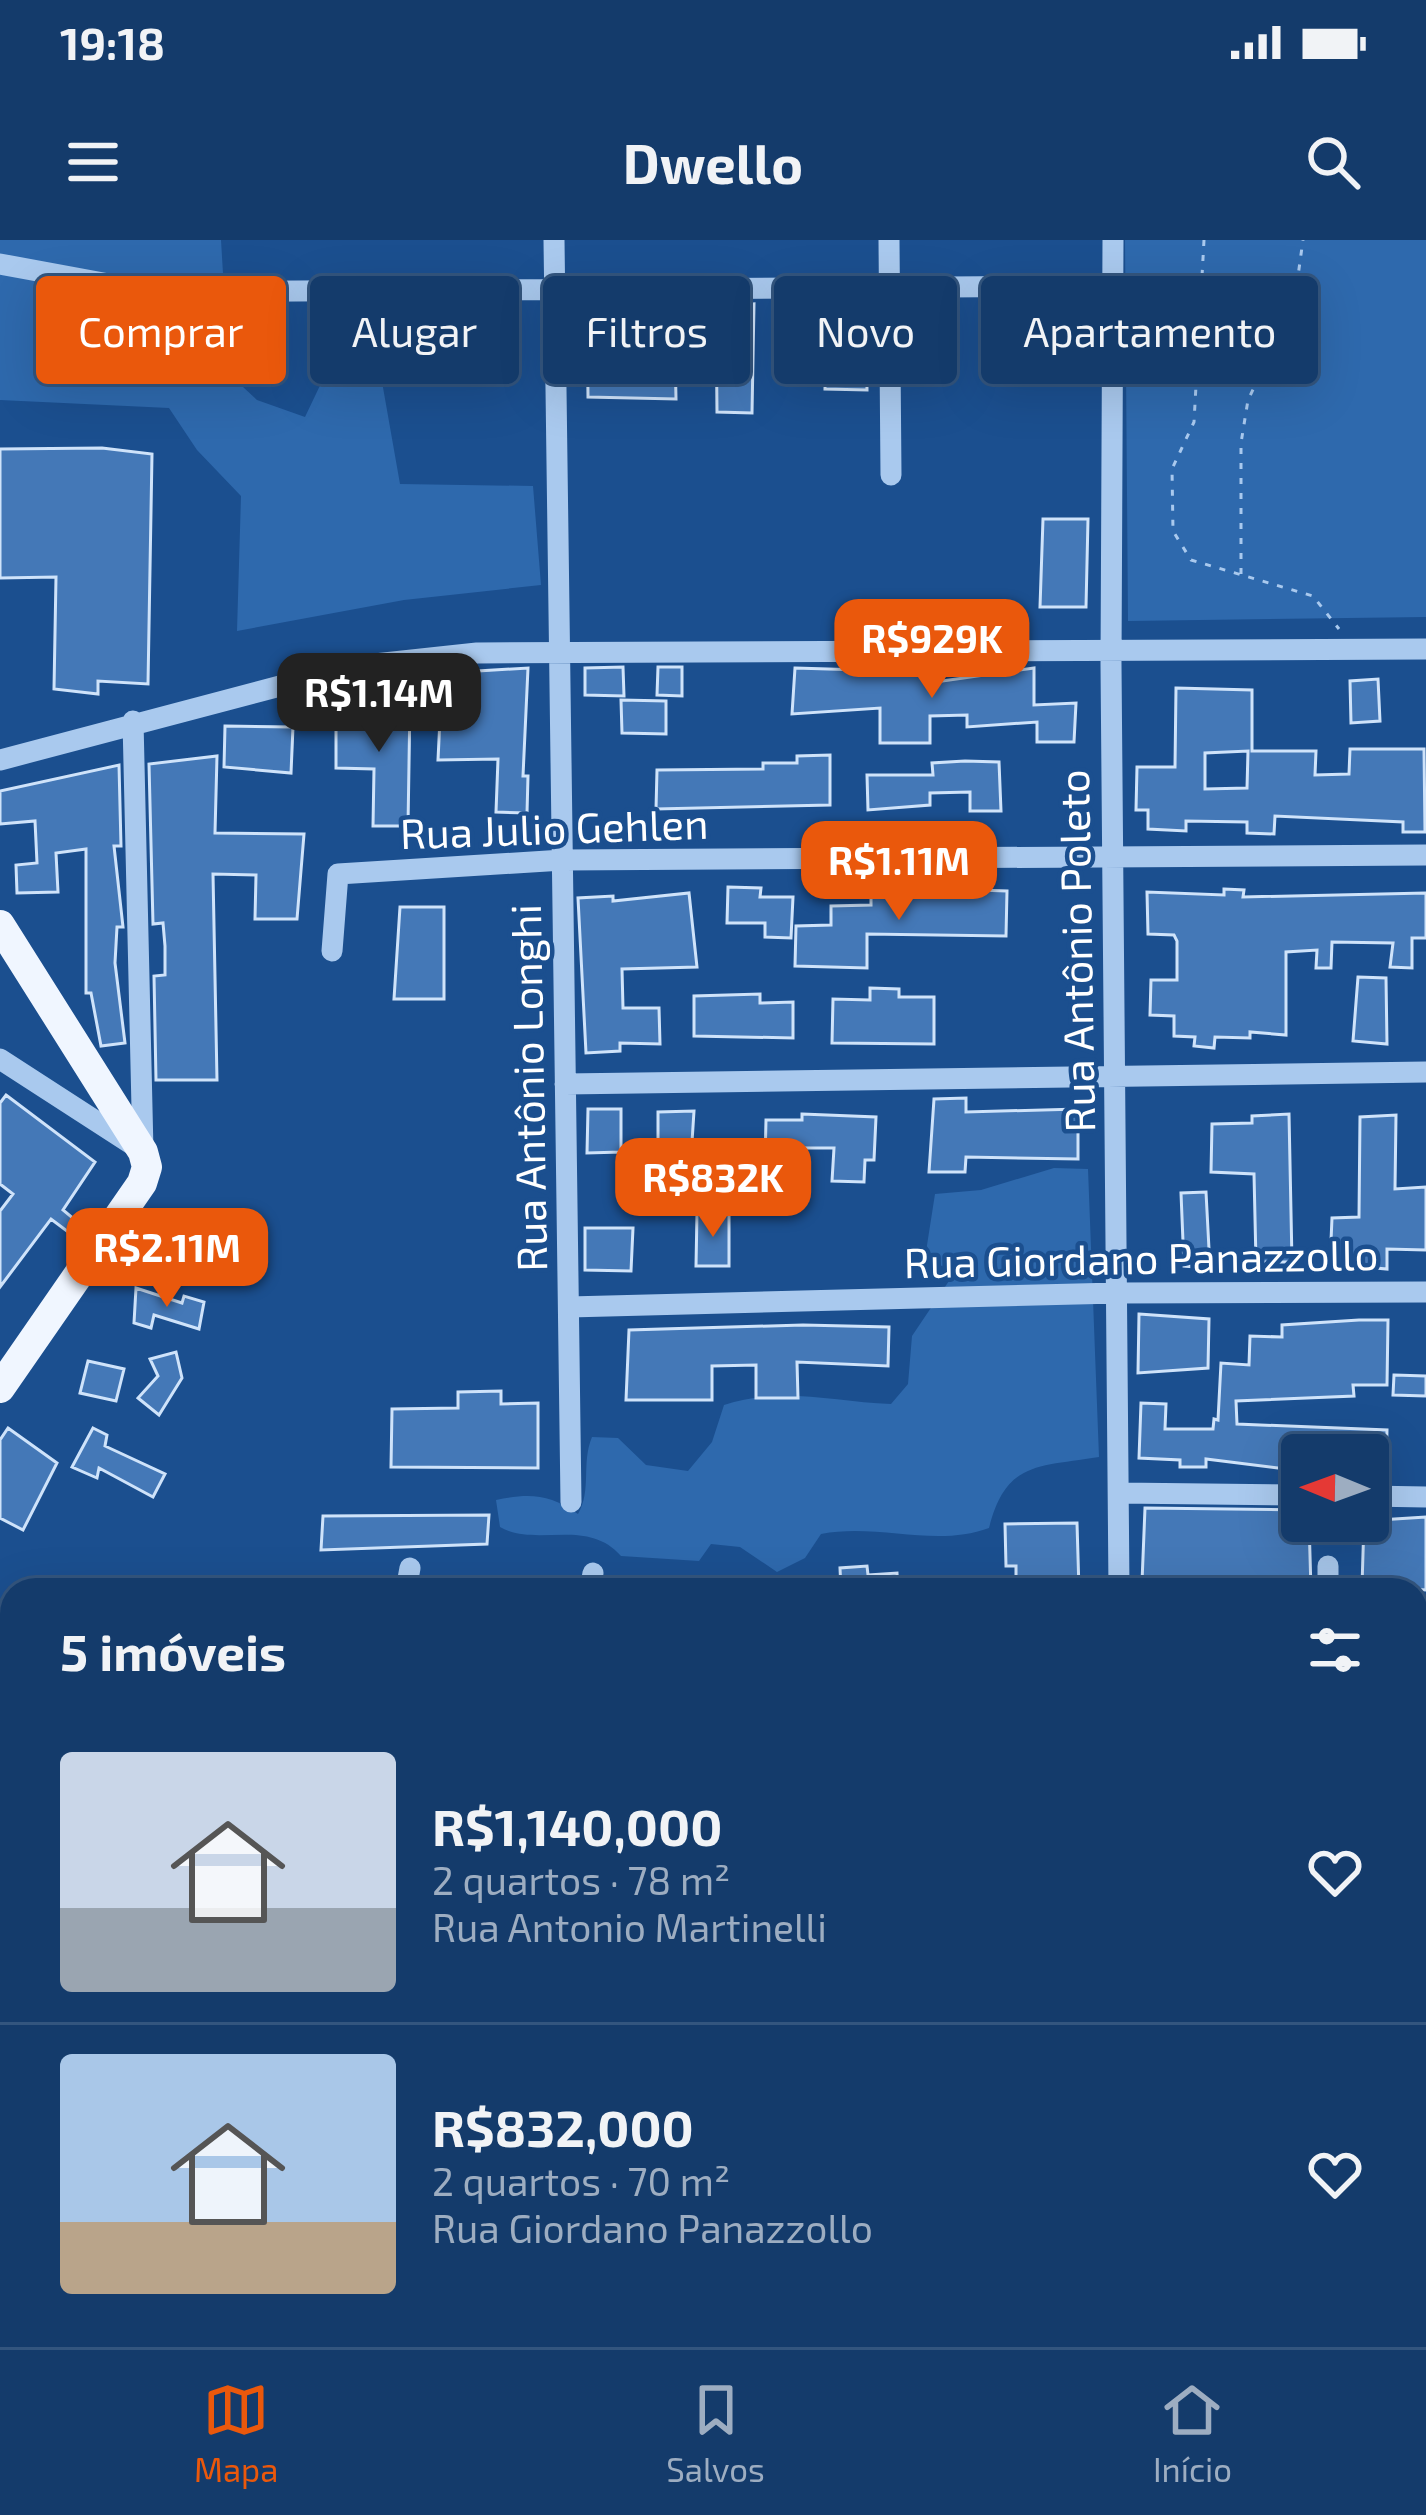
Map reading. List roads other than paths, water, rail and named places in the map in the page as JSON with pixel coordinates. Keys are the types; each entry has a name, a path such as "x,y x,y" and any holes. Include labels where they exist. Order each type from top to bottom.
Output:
{"main road":[{"path":"0,926 143,1152 142,1183 0,1388"}],"street":[{"name":"Rua Antônio Longhi","path":"554,240 554,276"},
{"path":"890,240 891,276"},
{"name":"Rua Antônio Poleto","path":"1113,240 1114,276"},
{"path":"0,264 152,292 543,293"},
{"name":"Rua Antônio Longhi","path":"557,384 564,650 572,1502"},
{"path":"891,384 891,475"},
{"name":"Rua Antônio Poleto","path":"1113,384 1119,1578"},
{"path":"0,760 356,666 564,650 1111,654 1426,650"},
{"path":"134,722 143,1152"},
{"name":"Rua Julio Gehlen","path":"332,951 338,874 563,860 1426,855"},
{"path":"1,1063 143,1152"},
{"path":"565,1084 1426,1072"},
{"name":"Rua Giordano Panazzollo","path":"569,1307 1118,1293 1426,1292"},
{"path":"1120,1492 1281,1495"},
{"path":"1389,1496 1426,1497"},
{"path":"1328,1567 1328,1578"}]}
